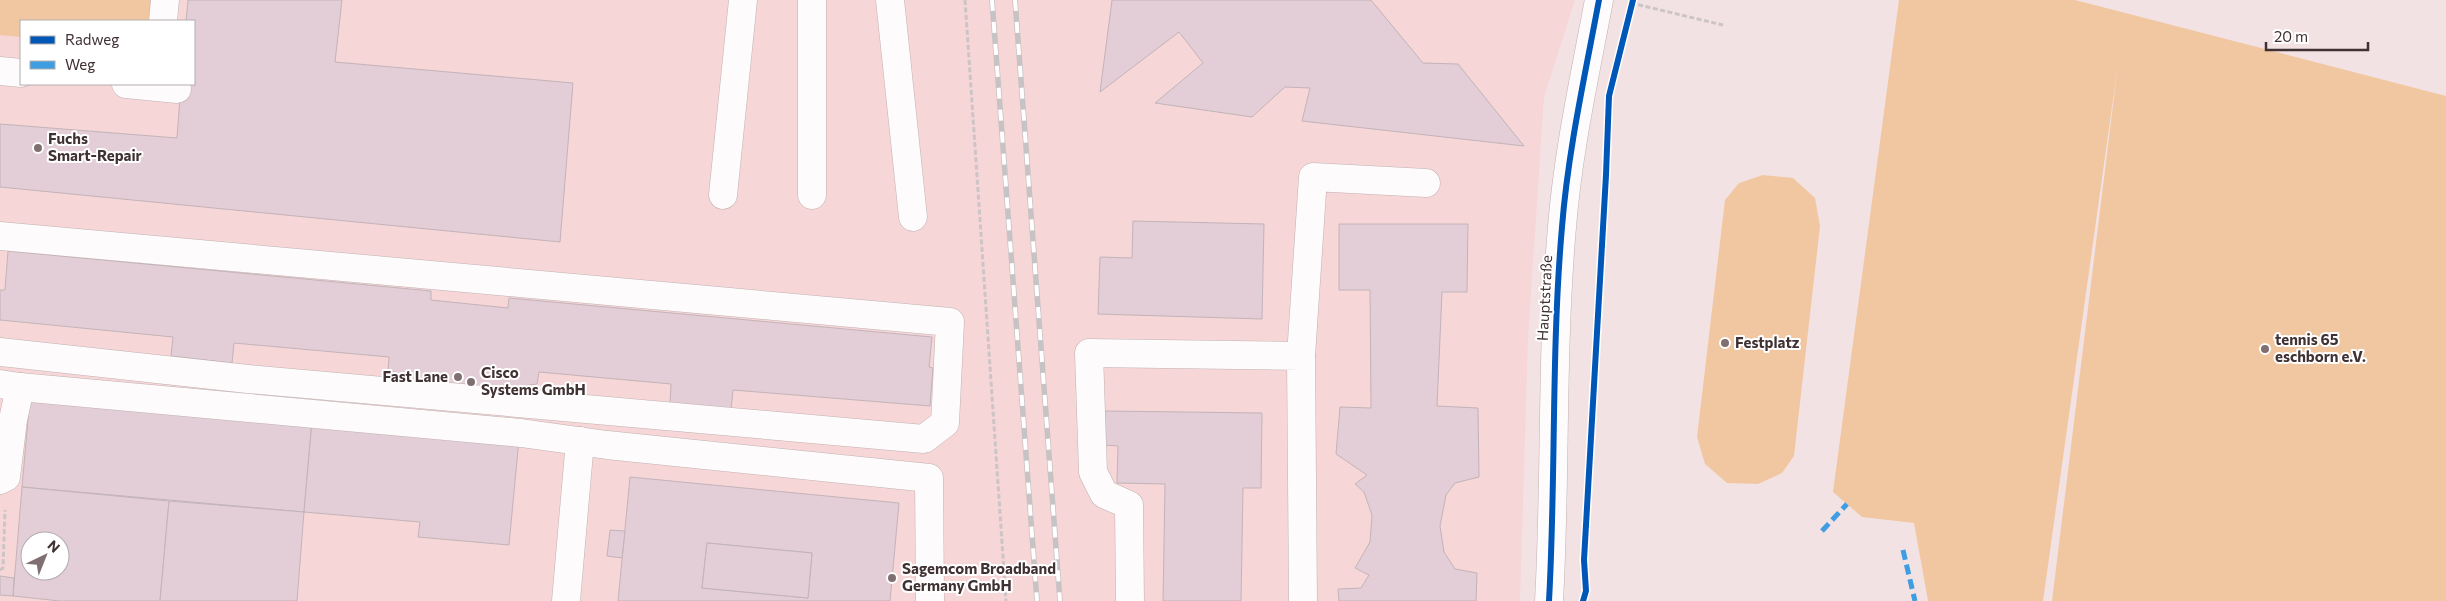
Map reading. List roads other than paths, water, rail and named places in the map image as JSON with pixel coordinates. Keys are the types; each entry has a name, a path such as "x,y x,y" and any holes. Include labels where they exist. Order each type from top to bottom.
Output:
{"street":[{"path":"163,20 165,0"},
{"path":"723,195 743,0"},
{"path":"812,0 812,195"},
{"path":"890,0 913,216"},
{"name":"Hauptstraße","path":"1549,601 1555,352 1562,227 1578,112 1612,1"},
{"path":"0,71 20,73"},
{"path":"136,85 177,89"},
{"path":"1303,601 1301,356 1313,177 1426,184"},
{"path":"0,236 950,322 944,423 924,439 248,379 0,352"},
{"path":"1130,601 1129,505 1104,494 1093,472 1089,353 1301,356"},
{"path":"248,379 257,371 400,384"},
{"path":"3,478 13,420 10,386 502,432 929,478 930,601"},
{"path":"566,601 580,441"}],"railway":[{"path":"992,0 1037,601"},
{"path":"1015,0 1060,601"}],"place":[{"name":"Fuchs Smart-Repair","path":"38,148"},
{"name":"Festplatz","path":"1725,343"},
{"name":"tennis 65 eschborn e.V.","path":"2265,349"},
{"name":"Fast Lane","path":"458,377"},
{"name":"Cisco Systems GmbH","path":"471,382"},
{"name":"Sagemcom Broadband Germany GmbH","path":"892,578"}]}
